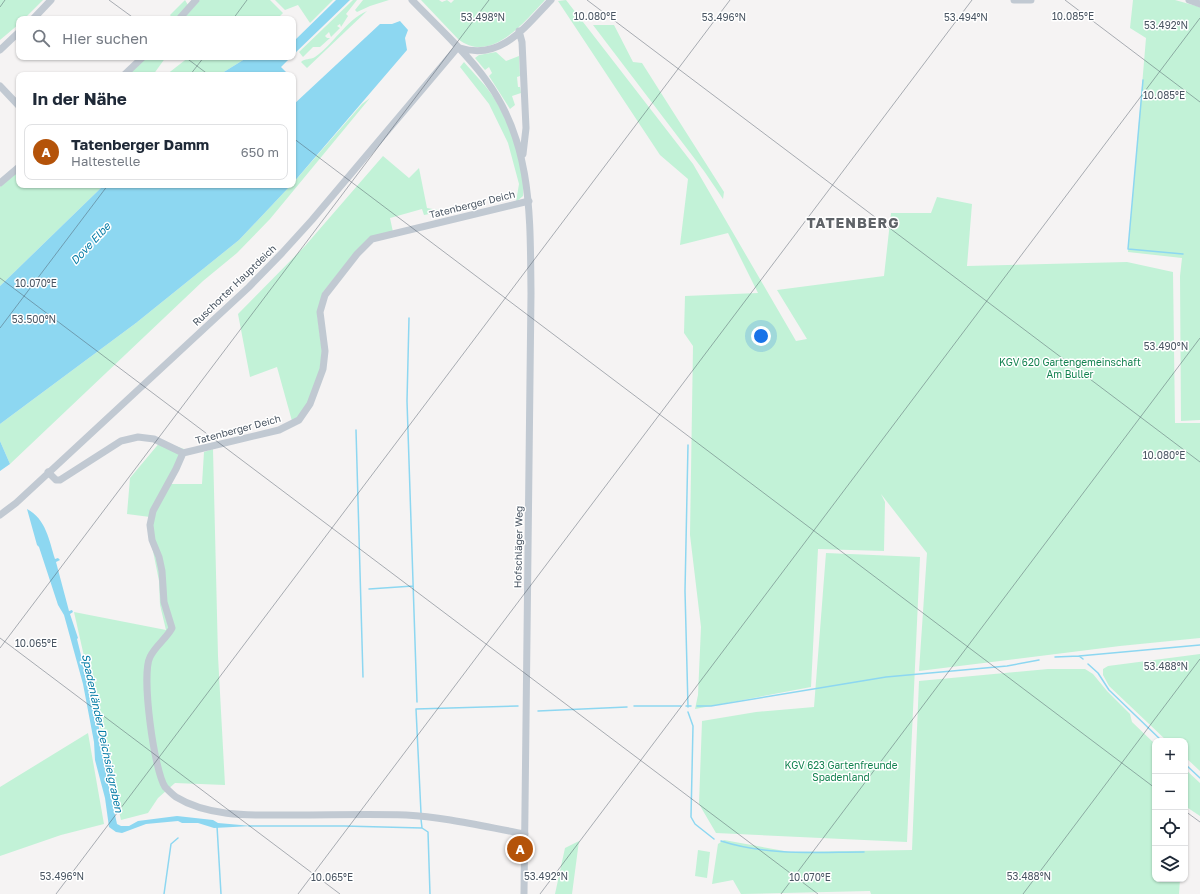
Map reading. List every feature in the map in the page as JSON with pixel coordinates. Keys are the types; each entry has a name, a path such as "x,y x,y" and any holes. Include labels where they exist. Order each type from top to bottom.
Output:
{"street":[{"path":"36,16 51,0"},
{"path":"182,16 196,0"},
{"path":"412,0 475,65 499,98 517,137 522,157"},
{"path":"458,47 471,52 490,50 505,43 551,0"},
{"path":"1014,0 1031,0"},
{"path":"1189,0 1200,4"},
{"path":"519,31 522,42 526,128 522,157"},
{"path":"0,50 16,35"},
{"name":"Ruschorter Hauptdeich","path":"0,515 16,503 249,287 282,253 458,47"},
{"path":"127,72 140,60"},
{"path":"0,86 16,103"},
{"name":"Hofschläger Weg","path":"522,157 529,201 531,293 524,894"},
{"path":"0,183 16,170"},
{"name":"Tatenberger Deich","path":"183,453 279,430 299,420 310,404 323,369 325,351 320,312 325,295 357,254 372,239 529,201"},
{"path":"48,472 56,480 60,480 121,442 138,437 154,439 183,453 153,511 150,525 152,540 161,564 164,602 172,628 168,636 150,657 148,681 149,721 158,768 165,787 176,797 201,808 236,814 406,815 435,817 525,834"}],"green space":[{"path":"0,0 43,0 27,16 16,16 16,27 0,40"},
{"path":"185,0 188,5 179,16 170,15"},
{"path":"200,0 270,0 283,13 280,16 186,16"},
{"path":"275,0 333,0 310,23 298,5 285,10"},
{"path":"353,0 357,0 346,14 348,16 341,27 340,24 337,26 340,28 331,37 329,32 325,36 330,38 320,47 313,47 303,57 299,52"},
{"path":"363,0 389,0 357,12 355,10"},
{"path":"421,0 439,0 442,2 447,0 451,3 454,0 545,0 517,29 506,38 494,44 483,47 470,46 458,39"},
{"name":"KGV 620 Gartengemeinschaft Am Buller","path":"566,0 693,164 796,341 807,339 777,290 884,276 891,213 931,213 937,197 972,204 967,266 1127,262 1173,272 1175,423 1200,423 1200,638 1120,646 919,671 927,553 881,494 885,502 884,551 818,549 811,687 695,709 698,695 701,627 690,535 693,346 684,333 685,296 758,293 728,233 680,245 688,179 660,155 558,1"},
{"path":"1133,0 1175,0 1200,7 1200,420 1181,421 1180,276 1182,258 1128,252 1146,38 1130,28"},
{"path":"367,11 307,68 301,62 315,57 322,52 352,21"},
{"path":"593,25 614,25 633,62 642,63 724,192 723,199 704,171"},
{"path":"496,52 506,61 519,56 520,76 517,77 518,87 520,87 521,93 512,96 515,105 510,109 489,76 492,73 489,67 485,70 475,58 479,55"},
{"path":"144,60 164,60 155,72 131,72"},
{"path":"185,60 243,60 224,72 170,72"},
{"path":"464,62 491,93 511,132 519,158 523,184 523,196 516,202 519,184 508,143 489,104 460,67"},
{"path":"370,98 296,188 296,180 362,104"},
{"path":"383,156 409,178 419,168 427,208 444,211 424,215 422,209 390,218 393,232 356,251 323,292 317,313 322,351 320,370 308,402 296,420 292,421 277,367 250,377 238,314 305,246"},
{"path":"16,174 16,188 101,188 0,286 0,187"},
{"path":"288,188 296,188 270,219 237,253 203,281 10,464 0,441 0,424 136,323 239,240"},
{"path":"161,441 184,449 171,484 202,484 204,452 213,449 218,656 225,785 175,783 158,798 148,813 121,820 74,612 166,630 160,605 159,581 148,526 150,517 127,514 130,478"},
{"name":"KGV 623 Gartenfreunde Spadenland","path":"826,553 920,557 907,842 716,833 699,804 702,721 756,712 814,707"},
{"path":"1200,654 1200,771 1188,760 1188,738 1164,738 1109,686 1103,675 1103,669 1108,666"},
{"path":"1048,669 1085,669 1093,674 1107,691 1130,714 1132,722 1152,741 1152,882 1180,882 1179,894 871,894 870,891 741,894 733,880 712,884 718,844 724,840 790,852 912,850 919,681"},
{"path":"88,733 104,824 61,835 0,856 0,787"},
{"path":"1188,772 1200,783 1200,816 1188,808"},
{"path":"579,841 572,894 555,894 565,848"},
{"path":"698,850 710,852 707,878 695,876"}],"water":[{"path":"336,0 350,0 296,52 296,39"},
{"path":"400,21 408,30 405,38 407,50 296,180 296,102 380,24 392,24"},
{"path":"243,60 288,60 281,67 286,72 224,72"},
{"name":"Dove Elbe","path":"101,188 288,188 239,240 136,323 0,424 0,286"},
{"path":"0,441 10,464 0,471"},
{"path":"27,509 39,518 43,524 49,537 55,559 58,558 60,560 56,562 69,611 72,610 73,612 70,614 78,638 77,639 101,736 104,764 117,824 121,826 129,826 138,821 177,816 213,820 218,823 252,826 214,828 198,823 182,823 178,821 146,824 122,833 116,832 109,827 105,798 95,760 94,742 83,684 64,615 58,605 39,547 37,545"}],"waterway":[{"path":"1143,80 1128,249 1183,254"},
{"path":"409,318 407,401 417,702"},
{"path":"356,430 363,677"},
{"path":"688,445 685,591 688,707"},
{"path":"369,589 413,586"},
{"path":"1079,656 1200,645"},
{"path":"1055,657 1079,656 1083,659"},
{"path":"697,706 711,706 886,677 1007,666 1039,660"},
{"path":"1088,664 1098,673 1109,690 1159,738"},
{"path":"421,813 416,709 518,706"},
{"path":"634,706 681,706"},
{"path":"686,706 691,706"},
{"path":"538,711 627,707"},
{"path":"688,712 693,726 691,817 695,824 714,839"},
{"path":"1188,767 1200,778"},
{"path":"421,819 422,828 428,832 430,894"},
{"path":"217,826 221,894"},
{"name":"Spadenländer Deichsielgraben","path":"249,826 422,828"},
{"path":"164,894 171,844 178,838"},
{"path":"721,841 739,846 774,851 864,852"}],"place":[{"name":"Tatenberger Damm","path":"520,849"}],"district":[{"name":"TATENBERG","path":"853,222"}]}
